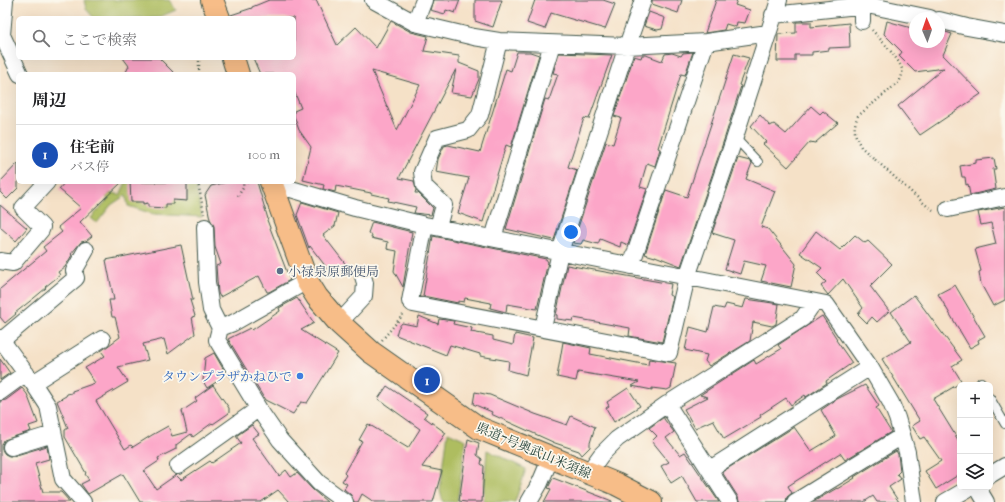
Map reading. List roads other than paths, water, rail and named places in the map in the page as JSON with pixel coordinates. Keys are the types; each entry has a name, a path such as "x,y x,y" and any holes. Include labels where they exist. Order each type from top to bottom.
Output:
{"main road":[{"path":"213,0 218,16"},
{"path":"234,60 237,72"},
{"name":"県道7号奥武山米須線","path":"272,186 307,281 317,297 339,323 371,352 479,428 616,484 652,502"}],"street":[{"path":"5,0 2,35 19,72"},
{"path":"373,0 415,23 474,37 499,41 627,46 706,42 768,33"},
{"path":"415,23 424,0"},
{"path":"543,328 560,252 643,0"},
{"path":"499,41 480,115 468,130 437,138 422,172 424,186 444,205 431,226 410,301 413,304 669,353 688,277 734,140 776,7 862,5 909,13"},
{"path":"862,5 862,21"},
{"path":"945,22 1005,34"},
{"path":"631,266 706,42"},
{"path":"493,238 552,44"},
{"path":"0,261 12,263 41,230 42,226 23,208 45,184"},
{"path":"272,186 291,188 355,208 431,226 826,304 870,367 898,418 907,452 914,502"},
{"path":"948,209 1005,197"},
{"path":"205,227 207,282 211,310 220,328 217,340 258,409 280,440 320,483 345,502"},
{"path":"83,502 63,479 48,406 30,378 1,339 76,278 74,271 86,250"},
{"path":"339,323 364,296 362,273"},
{"path":"220,328 233,323 307,281"},
{"path":"672,401 803,318 814,302"},
{"path":"0,392 30,378 102,339"},
{"path":"710,469 870,367"},
{"path":"588,473 601,455 617,439 667,404 730,502"},
{"path":"178,466 258,409"},
{"path":"11,447 53,434"},
{"path":"796,502 902,436"},
{"path":"529,502 540,483 551,458"},
{"path":"993,474 1005,466"},
{"path":"945,502 966,490"},
{"path":"979,490 986,502"}],"lane":[{"path":"734,140 739,142 758,162"},
{"path":"993,403 1005,424"}],"place":[{"name":"小禄泉原郵便局","path":"280,271"},
{"name":"タウンプラザかねひで","path":"300,376"},
{"name":"住宅前","path":"427,380"}]}
